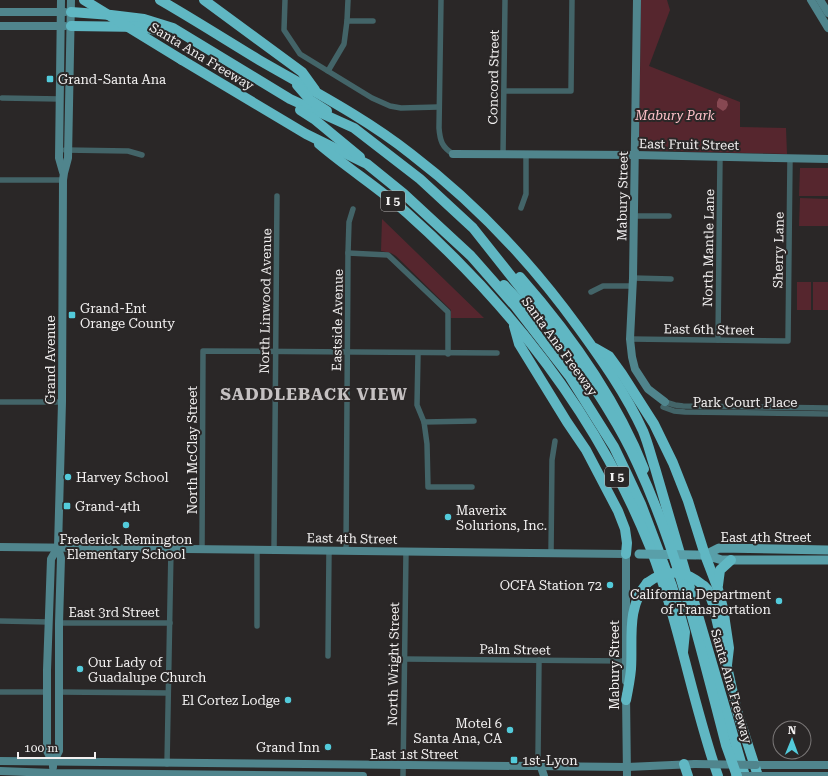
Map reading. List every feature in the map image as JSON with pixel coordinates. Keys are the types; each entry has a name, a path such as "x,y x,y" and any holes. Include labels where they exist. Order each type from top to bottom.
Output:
{"highway":[{"name":"Santa Ana Freeway","path":"84,0 306,134 367,164 404,194 471,256 515,306 570,377 614,447 641,504 669,580 686,632 683,652"},
{"name":"Santa Ana Freeway","path":"160,0 353,114 410,153 471,205 499,232 557,298 624,394 643,432 668,510 745,776"},
{"path":"204,0 302,72 318,93"},
{"path":"66,12 144,19 173,28 290,99 354,128"},
{"path":"66,26 142,27 169,33 314,119 356,153 367,164"},
{"name":"Santa Ana Freeway","path":"291,78 310,100 354,128"},
{"name":"I 5","path":"354,128 420,179 480,236"},
{"name":"Santa Ana Freeway","path":"306,134 331,155 379,189 406,212 473,277 513,322 548,365 574,402 624,490 650,548 683,652 718,776"},
{"path":"480,236 594,387 621,432 637,463 654,501 670,543 736,776"},
{"name":"Santa Ana Freeway","path":"480,236 497,250 545,305 580,353 612,402 633,439 652,489 668,510"},
{"path":"471,256 493,274 521,301 563,346 618,434 650,504 667,553 732,776"},
{"path":"513,322 519,344 562,416 586,450 618,511 625,529 626,554"},
{"path":"592,347 609,356 622,374 654,424 673,463 688,501 700,555 718,589 723,608 729,648 727,665"},
{"path":"718,589 718,575 720,570 731,560"},
{"path":"626,700 631,672 633,610 638,596 647,583 653,578 672,572 690,576 708,590 713,604 737,711 758,776"},
{"path":"684,764 688,776"}],"main road":[{"name":"Grand Avenue","path":"53,775 53,763 59,751 59,623 61,558 58,548 62,402 64,176 59,158 63,150 66,12 61,0"},
{"name":"Grand Avenue","path":"66,12 71,0"},
{"name":"Mabury Street","path":"637,0 633,282 630,339 635,369 648,388 664,404"},
{"path":"811,0 828,28"},
{"path":"820,0 828,13"},
{"path":"0,12 66,12"},
{"path":"0,26 66,26"},
{"name":"Grand Avenue","path":"63,150 60,99 66,26"},
{"name":"East Fruit Street","path":"454,154 635,155 828,159"},
{"name":"East 4th Street","path":"0,547 639,554 700,555 722,560 828,560"},
{"name":"Grand Avenue","path":"53,763 47,752 47,692 52,559 58,548"},
{"name":"East 4th Street","path":"700,555 719,548 828,550"},
{"name":"Mabury Street","path":"626,554 627,772"},
{"name":"East 1st Street","path":"0,761 53,763 541,767 627,772 684,764 828,765"},
{"path":"165,775 168,770 174,768 212,764"},
{"path":"541,767 544,776"},
{"name":"East 1st Street","path":"0,771 53,775 363,776"},
{"path":"736,776 828,776"}],"street":[{"path":"285,0 284,30 300,54 372,98 390,106 401,108 438,108"},
{"path":"328,71 344,44 348,21 348,0"},
{"path":"441,0 438,108 439,128 441,143 446,149 454,154"},
{"name":"Concord Street","path":"503,155 505,0"},
{"path":"504,91 571,91 572,0"},
{"path":"348,21 373,21"},
{"path":"2,98 60,99"},
{"path":"63,150 128,151 142,155"},
{"path":"521,208 526,194 526,155"},
{"name":"North Mantle Lane","path":"718,340 720,157"},
{"name":"Sherry Lane","path":"788,341 790,158"},
{"path":"0,180 64,176"},
{"name":"North Linwood Avenue","path":"274,550 277,196"},
{"name":"Eastside Avenue","path":"346,551 348,253 349,222 353,210"},
{"path":"634,216 669,216"},
{"path":"348,253 388,255 448,312 448,354"},
{"path":"591,292 603,286 671,279"},
{"name":"East 6th Street","path":"630,339 788,341"},
{"name":"North McClay Street","path":"202,549 203,351 276,352"},
{"path":"276,352 497,354"},
{"path":"418,354 418,405 424,422 427,444 428,487 472,487"},
{"path":"0,402 62,402"},
{"name":"Park Court Place","path":"664,404 683,406 828,408"},
{"name":"Park Court Place","path":"664,404 674,411 685,412 828,414"},
{"path":"424,422 474,421"},
{"path":"551,553 552,460 555,441"},
{"path":"167,764 171,549"},
{"path":"257,550 257,626"},
{"path":"328,656 329,551"},
{"name":"North Wright Street","path":"403,776 406,552"},
{"name":"East 3rd Street","path":"0,622 50,622"},
{"name":"East 3rd Street","path":"59,623 170,623"},
{"name":"Palm Street","path":"404,659 626,661"},
{"path":"539,660 538,758 541,767"},
{"path":"0,692 47,692"},
{"path":"59,692 168,693"}],"green space":[{"name":"Mabury Park","path":"641,0 667,0 670,10 649,66 740,102 740,127 786,128 787,154 639,150"},
{"path":"800,168 828,168 828,196 799,196"},
{"path":"800,198 828,199 828,226 799,226"},
{"path":"382,219 484,318 451,318 451,310 396,256 391,253 381,251"},
{"path":"797,282 811,282 811,310 797,310"},
{"path":"813,282 828,282 828,310 813,310"}],"shaded area":[{"path":"719,98 727,101 728,105 723,111 717,107"}],"place":[{"name":"Grand-Santa Ana","path":"50,79"},
{"name":"Grand-Ent Orange County","path":"72,315"},
{"name":"Harvey School","path":"68,477"},
{"name":"Grand-4th","path":"67,506"},
{"name":"Maverix Solurions, Inc.","path":"448,517"},
{"name":"Frederick Remington Elementary School","path":"126,525"},
{"name":"OCFA Station 72","path":"610,585"},
{"name":"California Department of Transportation","path":"779,601"},
{"name":"Our Lady of Guadalupe Church","path":"80,669"},
{"name":"El Cortez Lodge","path":"288,700"},
{"name":"Motel 6 Santa Ana, CA","path":"510,730"},
{"name":"Grand Inn","path":"328,747"},
{"name":"1st-Lyon","path":"514,760"}],"district":[{"name":"SADDLEBACK VIEW","path":"314,394"}]}
